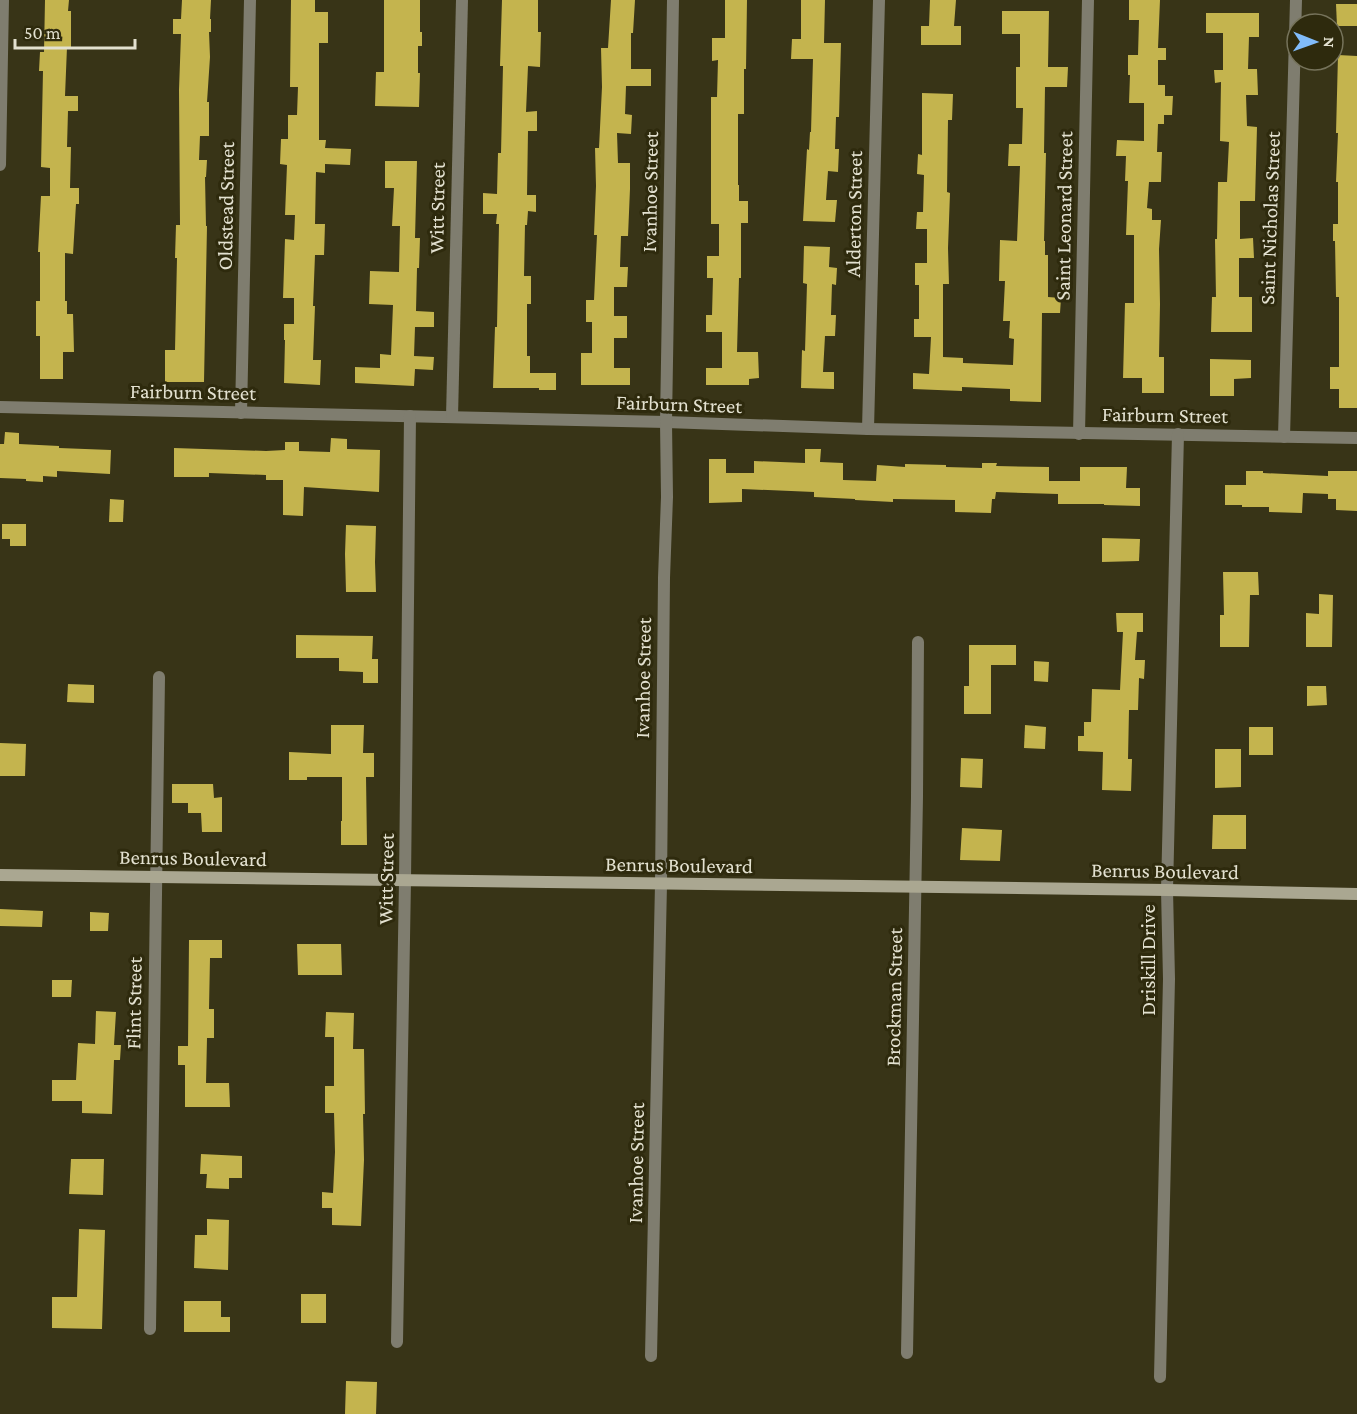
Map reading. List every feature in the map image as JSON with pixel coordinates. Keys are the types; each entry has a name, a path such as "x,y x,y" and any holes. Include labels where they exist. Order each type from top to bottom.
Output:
{"street":[{"path":"0,165 3,0"},
{"name":"Oldstead Street","path":"241,412 250,0"},
{"name":"Witt Street","path":"452,417 462,0"},
{"name":"Ivanhoe Street","path":"651,1356 661,884 673,0"},
{"name":"Alderton Street","path":"868,429 879,0"},
{"name":"Saint Leonard Street","path":"1079,434 1088,0"},
{"name":"Saint Nicholas Street","path":"1284,436 1296,0"},
{"name":"Fairburn Street","path":"0,407 1079,434 1357,438"},
{"name":"Witt Street","path":"397,1342 410,416"},
{"name":"Driskill Drive","path":"1160,1377 1168,990 1167,890 1178,434"},
{"name":"Brockman Street","path":"907,1353 918,642"},
{"name":"Flint Street","path":"150,1329 159,677"},
{"name":"Benrus Boulevard","path":"0,875 1357,894"}],"building":[{"path":"45,0 69,0 71,47 67,47 65,96 78,96 78,111 68,111 67,147 71,147 70,188 79,188 79,204 76,204 73,254 65,253 65,301 67,301 67,314 73,314 74,352 63,352 63,379 40,379 40,336 36,336 36,301 40,301 40,252 38,252 41,196 50,196 50,168 41,167 43,71 39,71 40,52 44,52"},
{"path":"182,0 211,0 207,102 209,102 209,136 200,136 199,160 207,160 204,382 165,382 165,350 175,350 176,225 180,225 181,34 173,34 173,19 181,19"},
{"path":"291,0 315,0 315,12 328,12 328,43 319,43 319,140 326,140 325,148 351,149 350,165 325,164 325,173 316,172 315,224 325,224 324,255 315,255 313,306 315,306 313,360 321,360 320,385 284,383 284,324 294,324 294,298 283,298 285,239 294,240 295,215 285,215 287,165 280,164 281,139 288,139 288,115 297,115 298,87 290,87"},
{"path":"384,0 420,0 422,46 418,46 419,107 375,106 376,72 384,72"},
{"path":"502,0 538,0 538,32 541,32 540,67 528,66 526,112 537,111 537,131 528,131 527,195 536,195 536,212 528,211 527,225 525,225 524,276 531,276 531,304 527,304 527,356 530,356 530,373 556,373 556,390 493,388 499,224 496,224 497,214 483,214 483,193 497,194 498,153 501,153"},
{"path":"611,0 635,0 633,33 631,33 631,69 651,69 651,86 626,86 625,114 632,115 631,134 617,133 618,163 630,163 630,189 628,236 621,236 620,267 628,267 627,287 614,287 614,316 627,316 627,338 614,338 614,368 630,368 630,385 581,385 581,353 592,353 592,322 586,322 586,300 594,300 597,235 594,235 595,148 599,148 601,48 608,48"},
{"path":"725,0 747,0 744,114 738,114 738,185 739,201 748,201 748,223 741,223 737,352 758,352 759,378 749,379 749,385 706,385 706,368 722,368 722,332 706,332 706,315 712,315 713,278 707,278 707,256 719,256 719,224 711,224 711,97 717,97 718,60 712,61 712,38 725,38"},
{"path":"801,0 825,0 824,43 841,43 839,117 836,117 835,149 839,149 838,172 828,171 826,200 837,200 835,222 803,221 807,149 809,150 811,132 813,59 791,59 792,39 801,39"},
{"path":"930,0 956,0 954,26 961,26 961,45 921,45 921,26 929,26"},
{"path":"1129,0 1160,0 1158,48 1166,48 1166,60 1158,60 1158,85 1165,85 1165,96 1173,96 1172,115 1164,115 1164,124 1158,124 1157,152 1162,152 1161,182 1149,182 1147,208 1152,209 1152,220 1161,220 1159,357 1164,357 1164,393 1142,393 1142,378 1123,378 1125,303 1134,303 1134,235 1126,235 1128,181 1125,181 1126,156 1116,156 1117,140 1144,141 1144,103 1129,103 1128,55 1138,55 1139,20 1129,20"},
{"path":"1336,4 1357,4 1357,26 1345,26 1345,12 1336,12"},
{"path":"1002,11 1049,11 1048,67 1068,67 1067,87 1045,87 1044,241 1045,255 1048,255 1048,297 1061,298 1060,313 1042,313 1041,402 1010,401 1010,389 962,387 962,391 913,389 913,373 929,374 931,337 914,337 914,319 919,319 919,285 915,285 915,263 927,263 927,229 916,229 917,212 923,212 924,175 917,174 918,154 922,155 922,93 953,94 952,120 948,120 949,284 943,284 943,357 963,358 963,363 1013,365 1014,339 1009,338 1010,321 1003,321 1005,281 999,281 1000,240 1017,241 1020,166 1008,166 1009,144 1022,144 1023,108 1016,108 1016,67 1020,67 1020,34 1002,34"},
{"path":"1206,13 1259,13 1259,37 1249,37 1248,69 1257,69 1258,95 1246,95 1247,126 1257,127 1255,201 1240,201 1240,239 1253,238 1254,258 1239,258 1239,297 1252,297 1252,332 1211,332 1212,297 1216,297 1215,239 1217,239 1218,182 1227,182 1229,142 1220,141 1221,82 1215,83 1214,70 1223,70 1223,33 1206,33"},
{"path":"1345,55 1357,56 1357,408 1339,408 1339,389 1330,389 1330,367 1339,367 1339,297 1336,297 1335,241 1333,241 1333,224 1338,224 1338,182 1336,182 1338,133 1336,133 1338,72 1345,72"},
{"path":"385,161 417,161 415,238 420,238 416,311 434,312 434,327 415,327 414,356 434,357 433,370 415,369 414,386 355,383 355,367 380,368 380,354 391,355 393,305 369,304 370,271 399,272 400,226 392,226 394,188 385,188"},
{"path":"804,246 830,247 829,267 837,268 836,285 832,284 831,315 836,315 835,336 825,336 823,372 834,372 834,389 801,388 802,350 805,351 807,284 803,283"},
{"path":"1210,359 1251,360 1251,378 1234,379 1234,396 1210,396"},
{"path":"5,432 19,433 19,444 111,450 110,474 57,471 57,477 43,476 43,482 0,478 0,444 4,444"},
{"path":"331,438 347,439 347,449 380,450 379,492 304,487 303,516 283,515 283,480 266,480 266,475 209,473 209,477 174,477 174,448 266,451 285,450 285,442 299,442 299,451 330,452"},
{"path":"805,449 821,449 820,462 843,463 843,480 876,481 877,465 905,467 905,464 946,465 946,467 982,468 982,463 997,463 996,466 1049,467 1049,481 1080,481 1080,467 1127,467 1126,488 1140,488 1140,506 1058,504 1058,494 996,492 995,499 992,499 991,513 955,512 955,500 893,499 893,502 814,497 814,492 742,489 742,502 709,503 709,459 726,459 726,473 754,473 754,461 805,463"},
{"path":"1246,471 1328,476 1328,471 1357,471 1357,511 1336,510 1336,499 1328,499 1328,494 1303,493 1302,513 1269,512 1269,507 1225,505 1225,485 1246,485"},
{"path":"110,499 124,500 123,522 109,522"},
{"path":"2,524 26,524 26,546 10,546 10,539 2,539"},
{"path":"346,525 376,526 376,592 346,592"},
{"path":"1102,538 1140,539 1139,561 1102,562"},
{"path":"1223,572 1258,572 1259,595 1250,595 1249,647 1220,647 1220,615 1224,615"},
{"path":"1319,594 1333,595 1332,647 1306,647 1306,613 1319,614"},
{"path":"1116,613 1143,613 1143,632 1137,632 1135,660 1145,660 1144,679 1139,678 1138,710 1129,710 1128,759 1132,759 1131,791 1102,790 1103,752 1078,751 1078,736 1084,736 1084,722 1091,722 1092,689 1120,690 1123,632 1117,632"},
{"path":"296,635 373,636 372,659 378,659 378,683 363,683 363,672 339,671 339,658 296,658"},
{"path":"969,645 1016,645 1016,665 991,665 991,714 964,714 964,686 969,686"},
{"path":"1034,661 1049,662 1048,682 1034,681"},
{"path":"68,684 94,685 94,703 67,702"},
{"path":"1307,686 1326,686 1327,705 1307,706"},
{"path":"331,725 364,725 363,753 374,753 374,777 366,777 367,845 341,845 342,777 307,777 307,780 289,780 289,752 331,754"},
{"path":"1025,725 1046,727 1045,749 1024,748"},
{"path":"1249,727 1273,727 1273,755 1249,755"},
{"path":"0,743 26,744 25,776 0,776"},
{"path":"1215,749 1241,749 1241,787 1215,788"},
{"path":"961,758 983,759 982,788 960,787"},
{"path":"172,784 213,784 214,798 222,797 222,832 202,832 201,813 188,813 188,803 172,803"},
{"path":"1213,815 1246,815 1246,849 1212,849"},
{"path":"962,828 1002,830 1000,861 960,860"},
{"path":"0,909 43,911 42,927 0,926"},
{"path":"90,912 109,913 108,931 90,931"},
{"path":"189,940 222,940 222,958 210,958 209,1009 214,1009 214,1038 207,1038 206,1083 229,1083 230,1107 185,1107 185,1065 178,1065 178,1046 188,1046"},
{"path":"297,944 341,944 342,975 298,975"},
{"path":"52,980 72,980 71,997 52,997"},
{"path":"96,1011 116,1012 114,1045 121,1045 120,1060 114,1060 112,1114 82,1113 82,1101 52,1101 52,1080 76,1080 78,1043 95,1044"},
{"path":"326,1012 354,1013 353,1049 364,1049 365,1114 363,1114 364,1160 361,1226 332,1225 332,1208 322,1208 322,1192 333,1193 335,1152 334,1113 325,1113 325,1086 334,1086 334,1037 325,1037"},
{"path":"201,1154 242,1156 242,1178 229,1178 229,1189 206,1188 207,1174 200,1174"},
{"path":"71,1159 104,1159 103,1195 69,1194"},
{"path":"207,1219 229,1220 228,1270 194,1268 195,1235 207,1235"},
{"path":"79,1229 105,1230 102,1329 52,1328 52,1297 77,1297"},
{"path":"301,1294 326,1294 326,1323 301,1323"},
{"path":"184,1301 221,1301 221,1317 230,1317 230,1332 184,1332"},
{"path":"346,1381 377,1382 376,1414 345,1414"}]}
